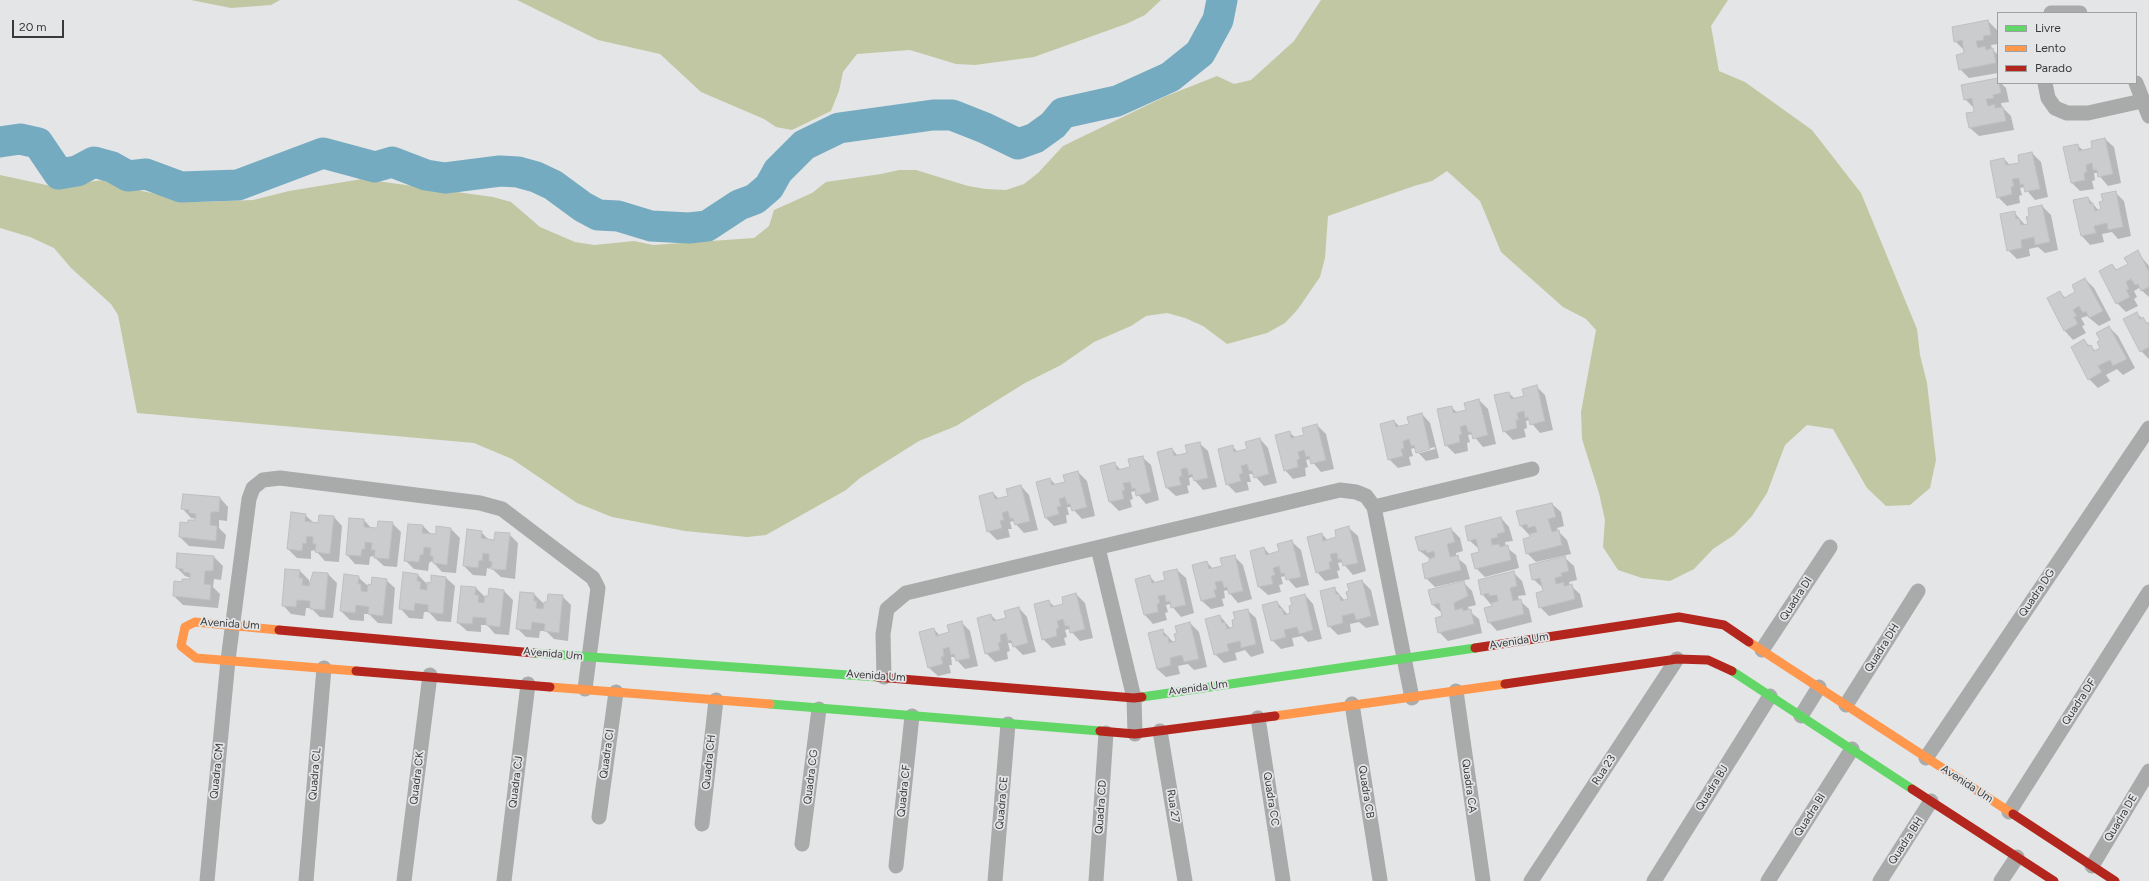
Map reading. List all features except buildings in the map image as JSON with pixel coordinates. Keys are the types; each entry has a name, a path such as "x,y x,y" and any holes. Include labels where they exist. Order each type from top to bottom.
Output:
{"street":[{"path":"2045,84 2048,98 2055,108 2067,113 2088,113 2142,101"},
{"path":"2136,84 2149,116"},
{"name":"Quadra DG","path":"1926,758 2149,428"},
{"path":"1374,507 1532,469"},
{"name":"Quadra CM","path":"207,881 228,660 249,499 253,488 263,480 280,478 480,503 502,509 593,578 598,588 598,601 589,658 586,689"},
{"path":"884,677 883,634 887,609 906,593 1340,490 1356,492 1366,496 1374,507 1412,698"},
{"name":"Quadra DI","path":"1762,650 1830,547"},
{"path":"1098,548 1134,698 1136,734"},
{"name":"Quadra DH","path":"1846,705 1918,591"},
{"name":"Quadra DF","path":"2009,812 2149,592"},
{"name":"Avenida Um","path":"2054,881 1726,667 1708,660 1677,659 1412,698 1352,704 1136,734 1106,733 528,684 196,658 181,646 181,639 185,627 195,622 233,624 589,658 884,677 1134,698 1405,659 1679,617 1724,625 2115,881"},
{"name":"Rua 23","path":"1531,881 1677,659"},
{"name":"Quadra CL","path":"306,881 324,668"},
{"name":"Quadra CK","path":"404,881 430,676"},
{"name":"Quadra CJ","path":"504,881 528,684"},
{"path":"1801,716 1819,687"},
{"name":"Quadra CA","path":"1456,691 1483,881"},
{"name":"Quadra CI","path":"599,817 616,692"},
{"name":"Quadra BJ","path":"1654,881 1770,696"},
{"name":"Quadra CH","path":"702,824 716,700"},
{"name":"Quadra CB","path":"1352,704 1380,880"},
{"name":"Quadra CG","path":"802,844 819,709"},
{"name":"Quadra CF","path":"896,866 912,716"},
{"name":"Quadra CC","path":"1258,718 1283,881"},
{"name":"Quadra CE","path":"996,881 1008,724"},
{"name":"Rua 27","path":"1160,731 1185,881"},
{"name":"Quadra CD","path":"1096,881 1106,733"},
{"name":"Quadra BI","path":"1768,881 1852,749"},
{"name":"Quadra DE","path":"2092,866 2149,771"},
{"name":"Quadra BH","path":"1880,881 1932,801"},
{"path":"2001,881 2017,857"}],"green space":[{"path":"191,0 280,0 271,5 231,8"},
{"path":"517,0 1161,0 1145,15 1126,24 1034,57 975,65 956,64 910,50 857,54 843,72 839,91 831,111 792,130 776,127 764,119 701,92 660,54 598,40"},
{"path":"1321,0 1728,0 1711,26 1719,71 1745,82 1812,130 1861,193 1917,329 1920,355 1927,383 1936,460 1930,488 1910,505 1886,506 1867,488 1833,429 1807,425 1785,445 1767,493 1752,516 1734,535 1713,549 1694,569 1670,581 1642,578 1618,570 1603,547 1605,520 1599,493 1582,439 1581,412 1596,330 1586,319 1563,307 1501,252 1480,201 1447,171 1432,181 1328,216 1325,258 1320,277 1298,309 1285,323 1267,333 1227,344 1203,326 1185,318 1167,313 1146,316 1131,326 1094,342 1061,365 1025,383 956,426 919,441 860,478 846,490 766,535 747,537 685,531 612,517 577,503 512,459 474,443 137,413 118,315 111,304 71,268 54,248 30,237 0,228 0,175 51,186 104,180 142,191 198,202 253,200 289,191 362,179 493,197 511,202 540,227 575,242 594,245 634,241 653,245 754,238 769,226 774,210 812,193 826,182 899,170 916,170 968,186 986,189 1006,190 1024,184 1038,173 1063,146 1164,97 1217,76 1234,84 1251,80 1294,41"}],"waterway":[{"path":"0,142 20,139 38,143 59,174 77,171 94,162 112,167 128,176 146,174 181,187 238,185 323,153 375,167 392,162 426,175 445,178 500,171 518,172 536,177 553,185 583,207 598,215 618,216 651,226 689,228 707,226 739,205 755,199 769,187 778,171 804,145 839,128 933,115 952,115 985,128 1018,144 1035,138 1053,125 1063,113 1117,101 1170,77 1200,53 1218,20 1222,0"}],"traffic: fast":[{"path":"1142,697 1475,648"},
{"path":"534,653 877,677"},
{"path":"1732,671 1912,789"},
{"path":"770,704 1100,731"}],"traffic: slow":[{"path":"279,630 195,622 185,627 181,646 196,658 356,671"},
{"path":"1749,642 2013,814"},
{"path":"1275,716 1505,684"},
{"path":"550,687 770,704"}],"traffic: jam":[{"path":"1475,648 1679,617 1724,625 1749,642"},
{"path":"279,630 534,653"},
{"path":"1505,684 1677,659 1708,660 1732,671"},
{"path":"356,671 550,687"},
{"path":"877,677 1134,698 1142,697"},
{"path":"1100,731 1135,734 1275,716"},
{"path":"1912,789 2054,881"},
{"path":"2013,814 2115,881"}]}
